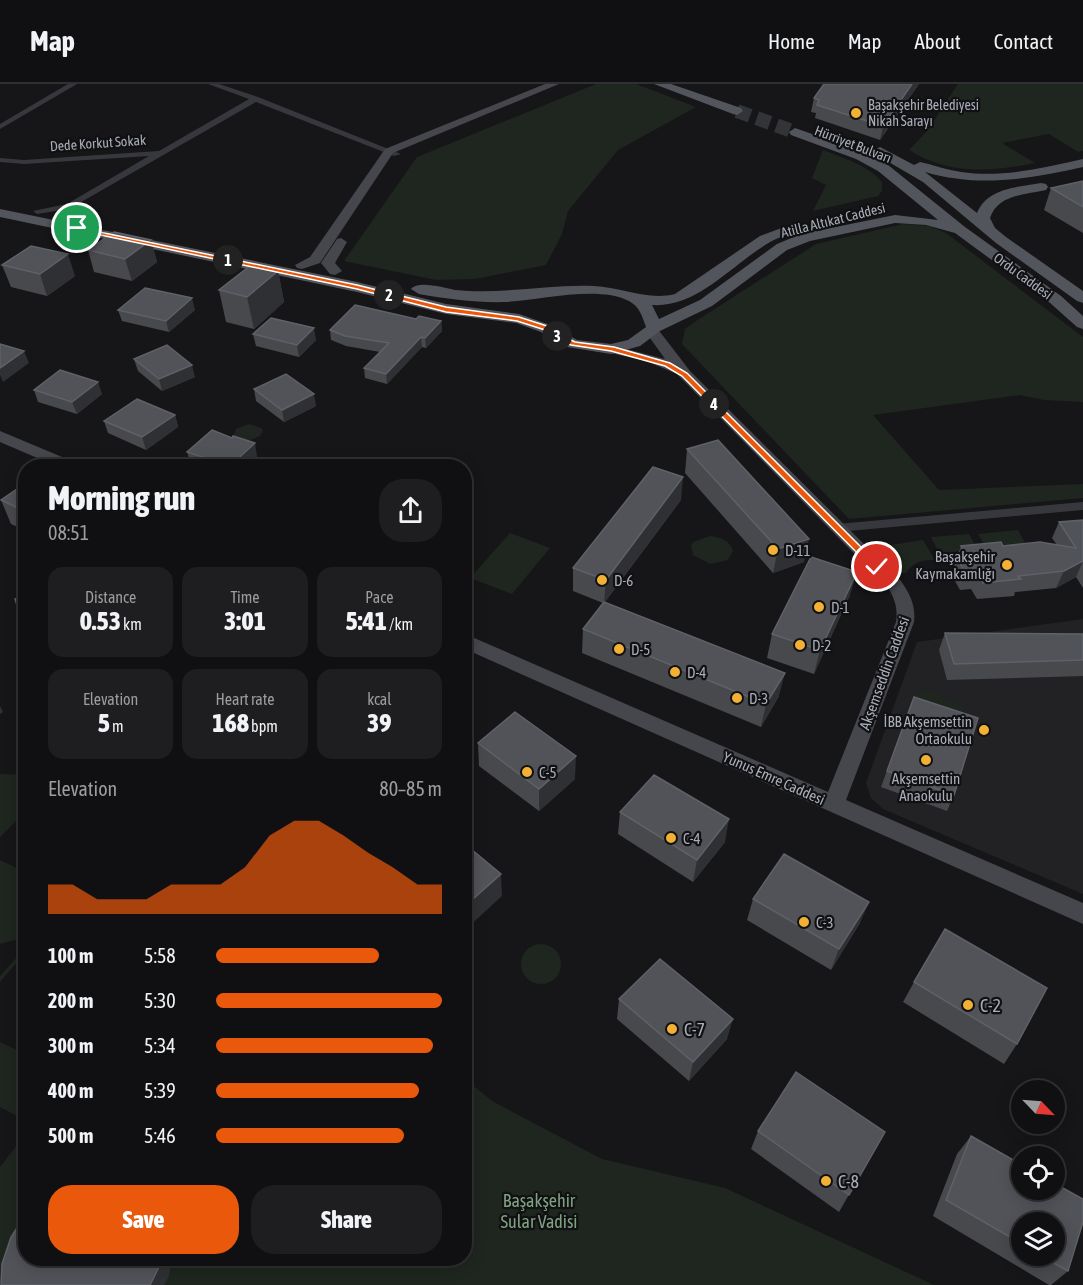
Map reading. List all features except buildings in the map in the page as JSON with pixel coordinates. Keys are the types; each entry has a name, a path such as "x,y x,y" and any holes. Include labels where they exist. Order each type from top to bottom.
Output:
{"main road":[{"path":"660,84 740,108 688,84"},
{"name":"Hürriyet Bulvarı","path":"799,128 861,156 887,162 941,189 989,230"},
{"path":"887,162 954,176 983,179 1021,177"},
{"name":"Hürriyet Bulvarı","path":"887,162 960,231"},
{"name":"Atilla Altıkat Caddesi","path":"0,204 37,212 65,211 302,265 458,295 504,297 605,291 639,299 666,300 681,297 759,243 785,230 894,202 899,193 899,184 887,162"},
{"path":"1000,196 989,194 985,189 990,185 1083,163"},
{"path":"989,230 983,218 991,201 1000,196 1083,177"},
{"path":"0,213 357,287 446,309 519,319 547,328 556,336 573,344 611,349"},
{"name":"Atilla Altıkat Caddesi","path":"611,349 634,343 653,329 705,303 782,247 806,237 895,219 927,221 960,231"},
{"name":"Ordu Caddesi","path":"989,230 1083,298"},
{"name":"Ordu Caddesi","path":"960,231 1055,298 1083,324"},
{"path":"547,328 543,314 545,309 554,301 571,293"},
{"path":"639,299 651,313 653,329"}],"street":[{"path":"0,127 73,84"},
{"path":"212,84 393,153"},
{"path":"302,265 315,260 393,153 554,84"},
{"path":"335,271 328,263 393,153 566,84"},
{"name":"Dede Korkut Sokak","path":"0,160 24,162 161,153 255,99"},
{"path":"65,211 161,153"},
{"name":"Akşemseddin Caddesi","path":"653,329 664,350 685,374 895,585 903,598 907,611 834,804"},
{"name":"Akşemseddin Caddesi","path":"611,349 651,358 685,374"},
{"path":"0,436 52,459"},
{"path":"837,528 1083,506"},
{"name":"Yunus Emre Caddesi","path":"472,644 1083,914"}],"shaded area":[{"name":"İBB Akşemsettin Ortaokulu","path":"1083,619 1083,894 883,809 871,798 866,783 917,642"}],"green space":[{"path":"596,84 636,84 696,107 618,150 568,211 562,234 546,265 475,279 436,280 344,261 417,157"},
{"path":"958,84 1083,84 1083,151 1078,152 1049,134 1002,143 1035,163 1002,168 970,169 939,164 909,150 927,131"},
{"path":"823,150 870,171 882,182 882,191 878,196 813,211 826,185 812,178"},
{"path":"903,224 929,226 946,233 1083,337 1083,402 1044,400 1020,395 873,415 939,490 1083,484 1083,498 849,519 682,344 685,329 816,244"},
{"path":"249,424 263,430 260,436 248,441 233,437 236,429"},
{"path":"1018,530 1029,550 986,548 978,534"},
{"path":"510,533 550,548 512,594 472,579 472,576"},
{"path":"969,534 978,550 939,553 931,537"},
{"path":"710,536 721,538 730,544 733,551 728,560 710,564 693,555 691,546 693,542"},
{"path":"923,540 935,560 919,562 906,573 903,573 877,547"},
{"path":"922,688 965,707 959,727 912,712"},
{"path":"0,774 18,775 18,819 0,837"},
{"path":"0,860 18,869 18,1116 0,1107"},
{"path":"541,944 555,950 561,964 555,978 541,984 527,978 521,964 527,950"},
{"name":"Başakşehir Sular Vadisi","path":"472,1085 492,1101 602,1159 725,1188 934,1285 0,1285 0,1167 18,1144 18,1266 472,1266"}],"pier":[{"path":"18,939 18,956 0,976 0,944"},
{"path":"18,961 18,1051 0,1042 0,982"}],"tunnel":[{"path":"737,111 795,132"}],"place":[{"name":"Başakşehir Belediyesi Nikah Sarayı","path":"856,113"},
{"name":"D-11","path":"773,550"},
{"name":"Başakşehir Kaymakamlığı","path":"1007,565"},
{"name":"D-6","path":"602,580"},
{"name":"D-1","path":"819,607"},
{"name":"D-2","path":"800,645"},
{"name":"D-5","path":"619,649"},
{"name":"D-4","path":"675,672"},
{"name":"D-3","path":"737,698"},
{"name":"İBB Akşemsettin Ortaokulu","path":"984,730"},
{"name":"Akşemsettin Anaokulu","path":"926,760"},
{"name":"C-5","path":"527,772"},
{"name":"C-4","path":"671,838"},
{"name":"C-3","path":"804,922"},
{"name":"C-2","path":"968,1005"},
{"name":"C-7","path":"672,1029"},
{"name":"C-8","path":"826,1181"}],"route":[{"path":"77,228 357,287 465,313 519,319 547,328 556,336 573,344 611,349 667,364 685,374 877,567"}]}
